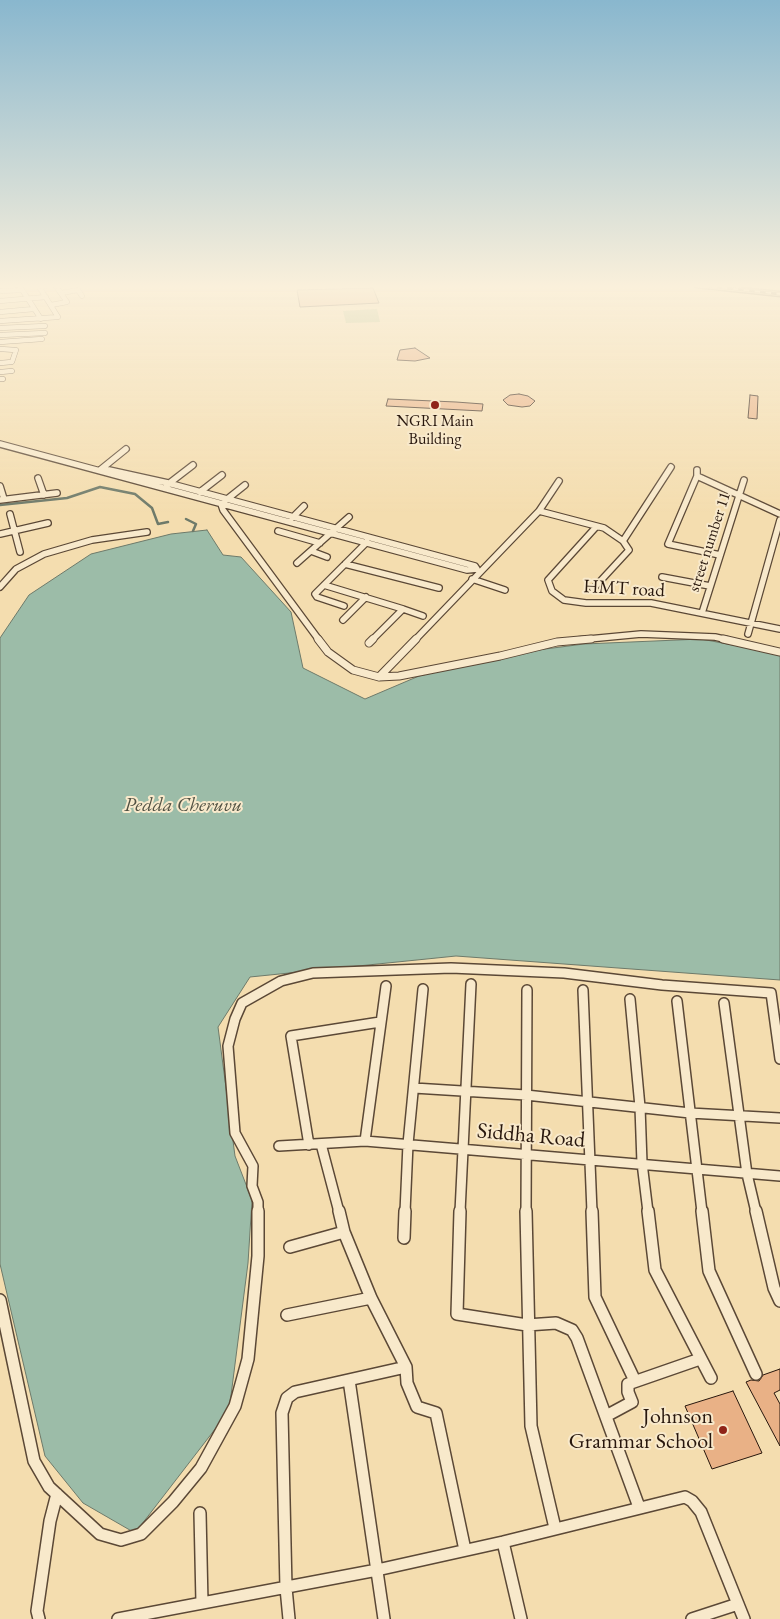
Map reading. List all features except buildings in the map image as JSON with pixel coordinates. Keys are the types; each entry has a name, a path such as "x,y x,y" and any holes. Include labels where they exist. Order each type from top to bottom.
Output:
{"street":[{"path":"0,364 12,361"},
{"path":"0,372 12,371"},
{"path":"0,444 101,471 109,470 228,499 292,519 332,533 435,562 471,571 477,568 337,528 292,519 221,504 166,485"},
{"path":"101,471 126,449"},
{"path":"166,485 193,465"},
{"path":"624,541 671,467"},
{"path":"720,555 668,544 697,473 780,514"},
{"path":"200,492 222,475"},
{"path":"38,478 44,495"},
{"name":"street number 11","path":"702,613 744,480"},
{"path":"379,677 539,511 559,481"},
{"path":"221,504 246,485"},
{"path":"0,486 2,500 57,493"},
{"path":"221,504 229,519 328,652 353,670 379,677 427,671 557,642 641,634 715,637 780,652"},
{"path":"292,519 304,506"},
{"path":"539,511 604,528 624,541 629,550 593,589"},
{"path":"10,514 20,552"},
{"path":"297,563 349,517"},
{"path":"748,634 780,520"},
{"path":"0,534 48,523"},
{"name":"HMT road","path":"596,527 548,580 552,592 564,600 586,603 651,603 780,628"},
{"path":"278,531 320,543"},
{"path":"0,586 16,570 30,560 44,554 92,540 147,532"},
{"path":"344,606 315,595 371,538"},
{"path":"311,551 327,557"},
{"path":"435,562 440,556"},
{"path":"345,564 439,588"},
{"path":"662,577 710,586"},
{"path":"472,579 505,590"},
{"path":"324,585 423,616"},
{"path":"343,620 366,597"},
{"path":"369,643 403,609"},
{"path":"0,1300 34,1461 49,1487 100,1534 121,1540 141,1534 173,1502 201,1468 236,1406 248,1359 253,1317 258,1202 252,1186 253,1166 235,1133 228,1046 235,1019 242,1003 281,981 313,972 451,968 564,973 662,985 771,993 780,1059"},
{"path":"471,984 462,1149 457,1314 527,1325 556,1323 572,1330 577,1338 639,1506"},
{"path":"365,1141 386,986"},
{"path":"404,1238 408,1144 423,989"},
{"path":"527,990 525,1154 527,1325 531,1426 555,1528"},
{"path":"583,990 596,1297 635,1381"},
{"path":"630,999 640,1107 642,1164 655,1270 710,1378"},
{"path":"676,1001 709,1271 756,1374"},
{"path":"724,1003 747,1174 774,1288 780,1300"},
{"path":"380,1022 291,1036 315,1145 344,1232 371,1298 406,1367 407,1383 418,1407 436,1413 465,1550"},
{"path":"414,1088 526,1095 690,1113 780,1118"},
{"name":"Siddha Road","path":"279,1146 365,1141 780,1176"},
{"path":"290,1246 344,1232"},
{"path":"287,1315 371,1298"},
{"path":"606,1416 632,1402 628,1384 700,1359"},
{"path":"289,1619 286,1588 282,1413 287,1398 295,1392 406,1367"},
{"path":"349,1380 384,1619"},
{"path":"39,1619 37,1611 38,1602 50,1521 57,1494"},
{"path":"118,1619 377,1570 503,1542 639,1506 685,1497 692,1501 701,1512 744,1619"},
{"path":"200,1513 202,1603"},
{"path":"503,1542 521,1619"},
{"path":"692,1619 738,1604"}],"water":[{"name":"Pedda Cheruvu","path":"207,530 223,555 241,557 291,612 303,668 365,699 419,676 522,652 584,644 701,639 780,654 780,980 456,956 250,977 218,1027 235,1156 252,1200 248,1263 229,1411 135,1533 83,1503 45,1456 0,1264 0,638 29,595 91,554 171,534"}],"waterway":[{"path":"0,505 67,498 100,487 135,494 152,508 158,524 168,522"},
{"path":"186,519 196,524 193,531"}],"place":[{"name":"NGRI Main Building","path":"435,405"},
{"name":"Johnson Grammar School","path":"723,1430"}]}
